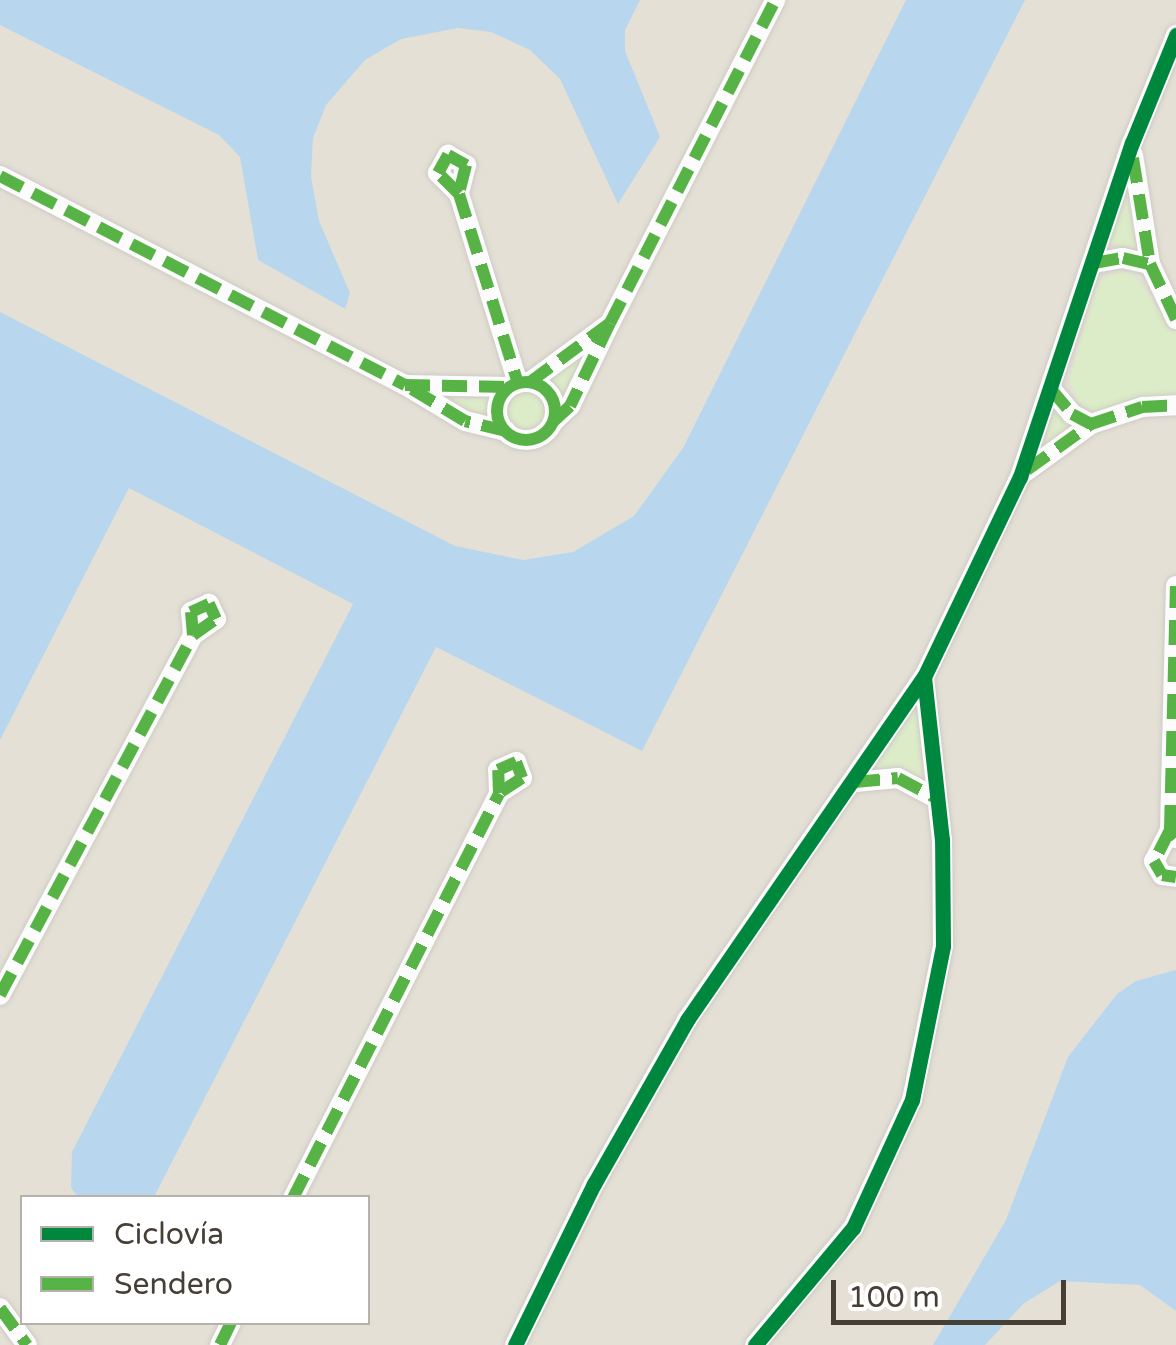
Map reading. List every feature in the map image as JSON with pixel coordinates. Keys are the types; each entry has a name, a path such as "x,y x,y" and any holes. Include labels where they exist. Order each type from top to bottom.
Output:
{"street":[{"path":"0,176 466,421 534,438 570,406 775,0"},
{"path":"515,1345 654,1075 740,940 855,782 924,677 1020,477 1132,143 1176,35"},
{"path":"1132,143 1150,264 1176,319"},
{"path":"459,194 519,384"},
{"path":"1094,262 1123,258 1150,264"},
{"path":"506,431 497,408 519,384 610,323"},
{"path":"405,386 519,384 553,399 552,422"},
{"path":"1051,389 1072,414 1092,424"},
{"path":"1020,477 1092,424 1142,407 1176,404"},
{"path":"1176,586 1168,696 1173,834 1154,861 1162,874 1176,877"},
{"path":"0,995 193,636"},
{"path":"755,1345 853,1228 912,1100 943,946 942,840 933,797 924,677"},
{"path":"855,782 898,778 933,797"},
{"path":"295,1195 499,793"},
{"path":"0,1308 27,1345"}],"shaded area":[{"path":"0,0 1176,0 1176,1345 0,1345"}],"green space":[{"path":"1120,193 1132,193 1135,248 1105,242"},
{"path":"1131,271 1176,332 1176,398 1094,412 1077,402 1069,378 1097,284 1106,276"},
{"path":"586,352 562,406 545,381"},
{"path":"527,390 543,396 549,412 543,428 527,434 511,428 505,412 511,396"},
{"path":"494,398 494,427 444,400"},
{"path":"1055,410 1079,426 1040,450"},
{"path":"913,709 921,712 921,780 880,773 877,764"}],"water":[{"path":"0,0 640,0 625,30 625,51 660,137 618,204 560,79 530,50 491,32 458,28 401,39 365,60 326,105 313,138 311,177 319,221 350,293 345,309 258,260 240,157 219,135 0,25"},
{"path":"906,0 1025,0 642,751 436,647 155,1195 76,1195 71,1188 72,1152 353,604 129,488 0,740 0,312 455,546 523,560 573,552 634,516 683,448"},
{"path":"1176,970 1176,1311 1140,1285 1060,1281 1023,1304 985,1345 933,1345 1006,1220 1068,1057 1117,994 1136,981"}],"marked path":[{"path":"610,323 775,0"},
{"path":"448,155 466,165 459,194 438,173 448,155"},
{"path":"1133,158 1150,264 1176,319"},
{"path":"0,176 405,385"},
{"path":"459,194 518,383"},
{"path":"1094,263 1123,258 1150,264"},
{"path":"530,382 610,323 570,406 553,422"},
{"path":"526,382 546,391 555,411 546,431 526,440 506,431 497,411 506,391 526,382"},
{"path":"506,431 465,421 405,385 509,387"},
{"path":"1051,389 1072,414 1091,424"},
{"path":"1027,470 1091,424 1142,407 1176,405"},
{"path":"1170,830 1176,586"},
{"path":"0,995 193,635 216,619 209,604 191,612 193,635"},
{"path":"516,762 522,778 499,793 498,770 516,762"},
{"path":"855,782 898,778 933,797"},
{"path":"295,1195 499,793"},
{"path":"1176,838 1170,830 1154,861 1162,875 1176,877"},
{"path":"0,1308 27,1345"},
{"path":"220,1345 230,1325"}],"cycle path":[{"path":"755,1345 853,1228 912,1100 943,946 942,840 924,677 1020,477 1132,143 1176,35"},
{"path":"515,1345 594,1184 687,1020 924,677"}]}
